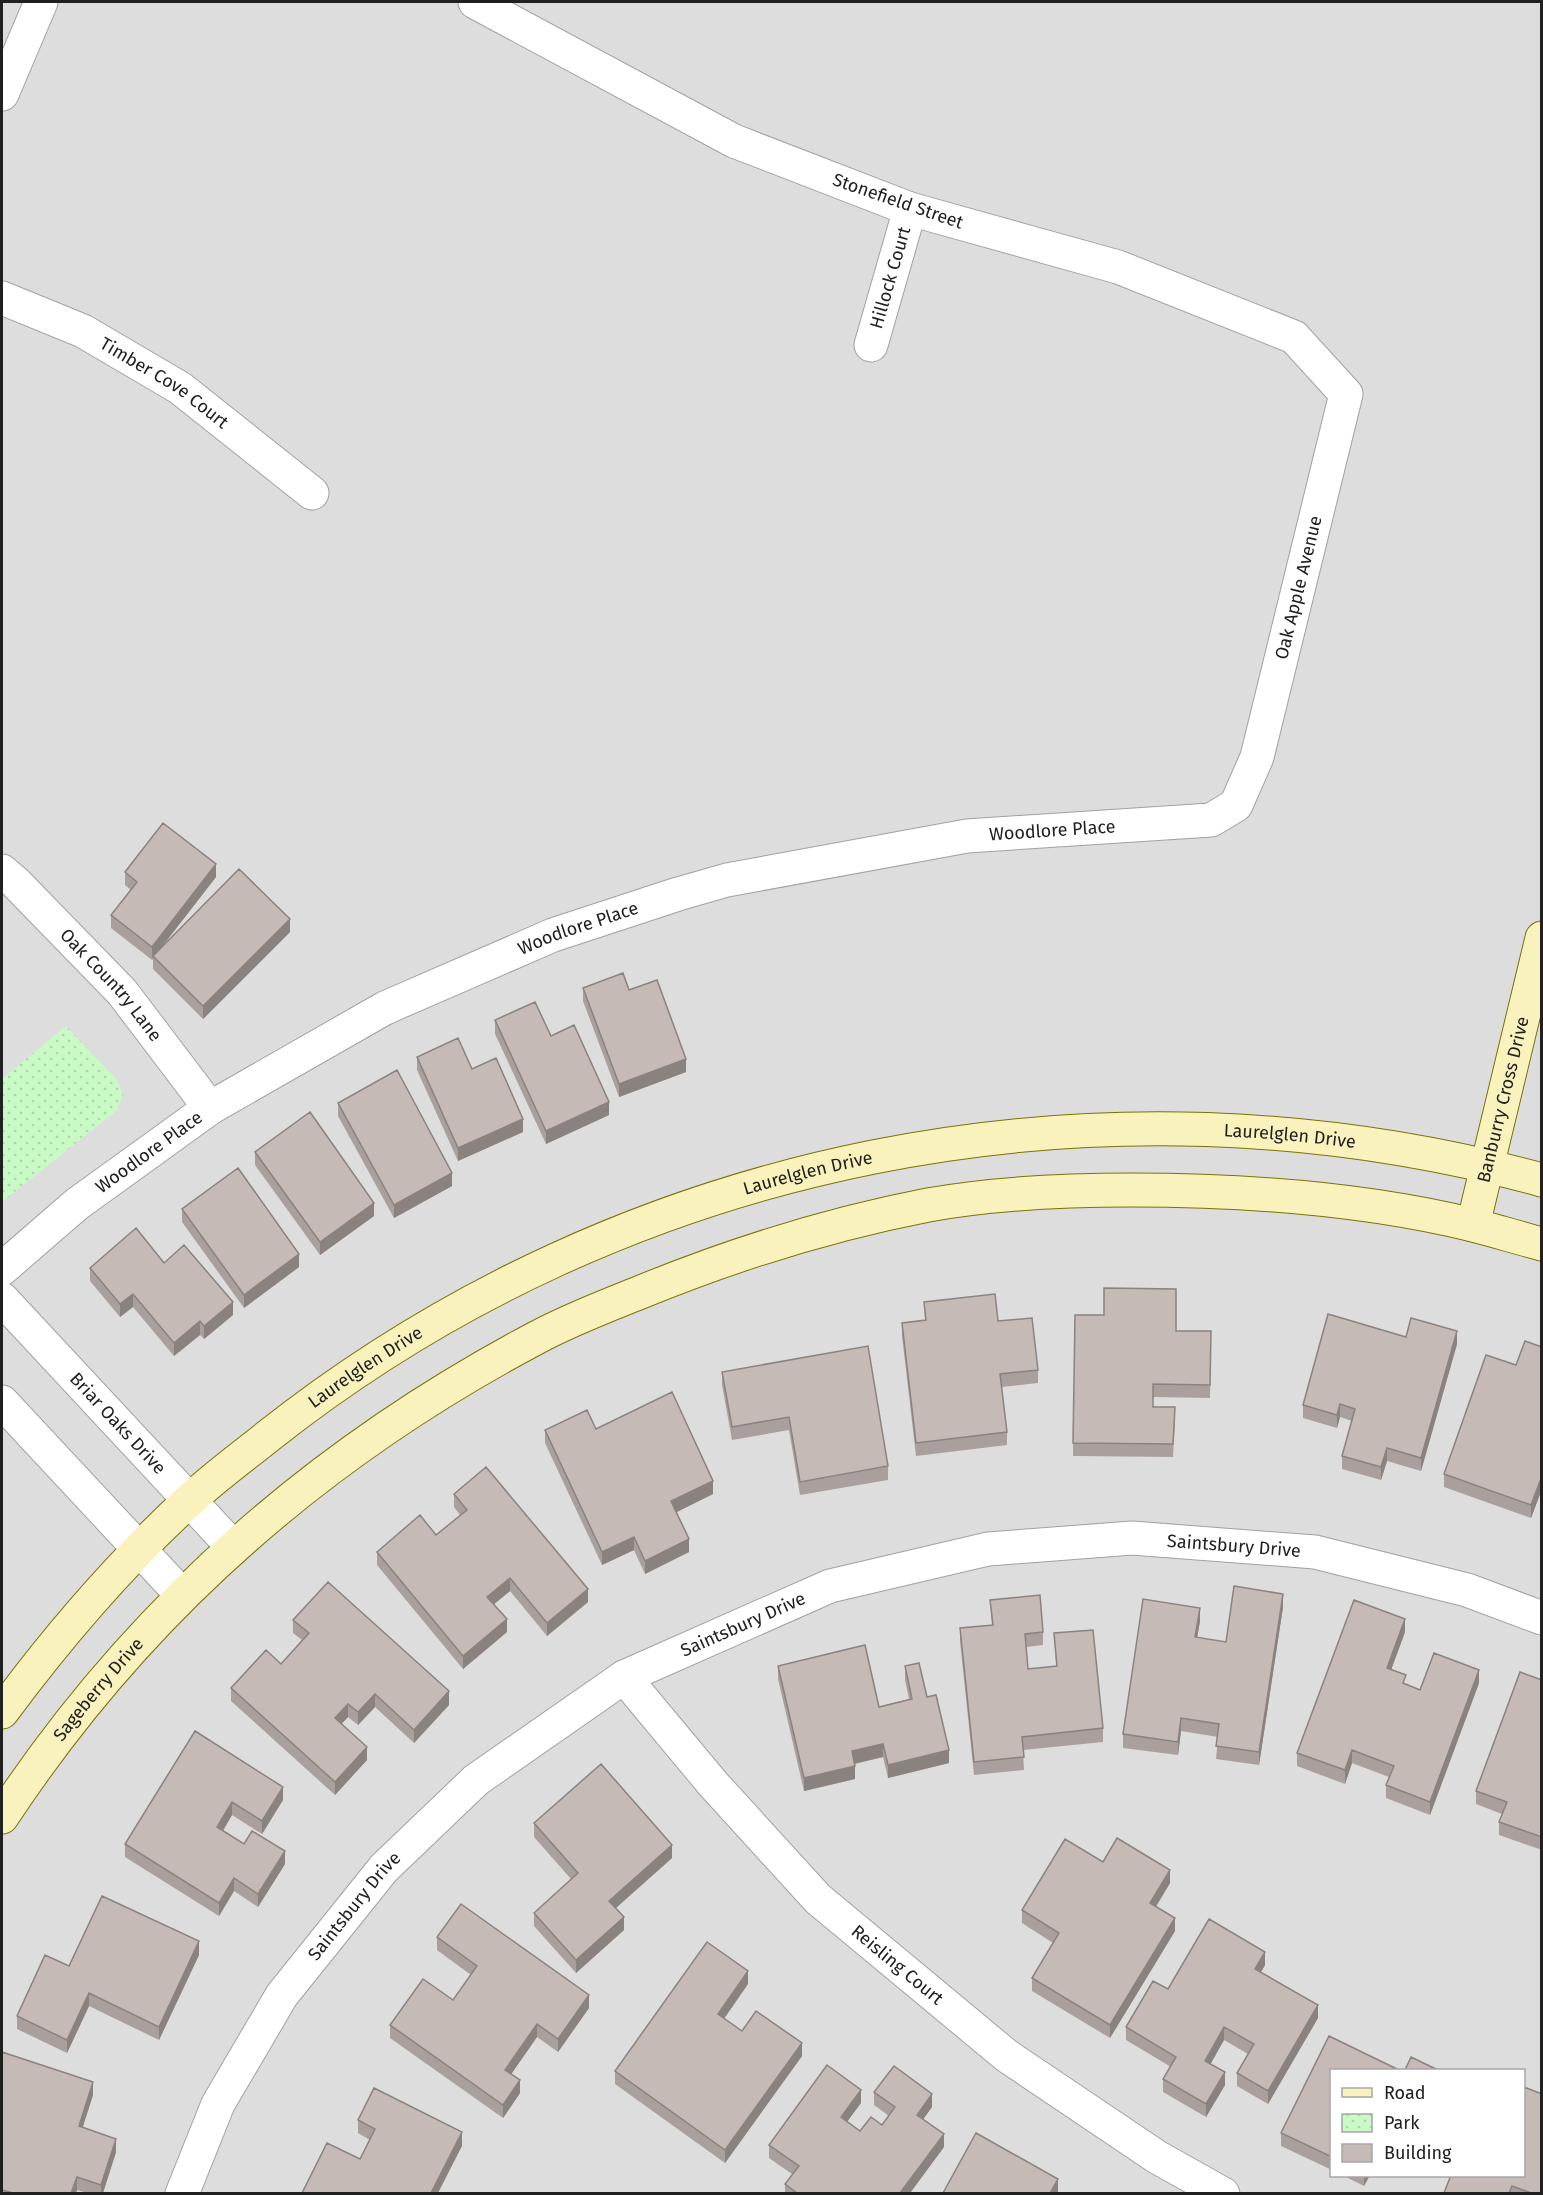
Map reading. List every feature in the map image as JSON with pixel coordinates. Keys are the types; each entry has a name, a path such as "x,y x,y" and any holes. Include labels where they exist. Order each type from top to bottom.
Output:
{"street":[{"path":"2,94 41,2"},
{"name":"Stonefield Street","path":"475,2 734,141 910,209 1118,267 1294,337 1327,375"},
{"name":"Hillock Court","path":"871,345 910,209"},
{"name":"Timber Cove Court","path":"2,298 83,331 180,387 312,493"},
{"name":"Oak Apple Avenue","path":"1236,806 1257,757 1346,394 1327,375"},
{"name":"Woodlore Place","path":"2,1269 77,1204 210,1108 385,1008 553,935 727,880 967,836 1211,820 1236,806"},
{"name":"Oak Country Lane","path":"2,871 122,992 210,1108"},
{"name":"Banburry Cross Drive","path":"1473,1225 1542,938"},
{"name":"Laurelglen Drive","path":"139,1549 190,1500 300,1410 361,1369 470,1302 532,1270 660,1217 713,1199 841,1163 942,1144 1000,1137 1051,1132 1164,1128 1327,1138 1383,1145 1488,1166 1542,1180"},
{"path":"233,1547 359,1446 416,1408 539,1336 598,1309 735,1256 806,1234 929,1205 978,1198 1077,1190 1198,1190 1246,1193 1351,1204 1473,1225 1542,1244"},
{"name":"Briar Oaks Drive","path":"2,1299 233,1547"},
{"path":"2,1402 182,1595"},
{"name":"Saintsbury Drive","path":"182,2193 218,2104 282,1995 384,1868 476,1780 624,1677 830,1586 988,1549 1132,1538 1315,1552 1467,1590 1542,1618"},
{"name":"Sageberry Drive","path":"2,1817 29,1775 96,1688 182,1595 233,1547"},
{"path":"2,1712 64,1632 139,1549"},
{"name":"Reisling Court","path":"624,1677 714,1785 818,1899 1007,2056 1157,2157 1222,2193"}],"shaded area":[{"path":"2,2 1541,2 1541,2193 2,2194"}],"green space":[{"path":"66,1026 118,1081 123,1096 116,1111 2,1202 2,1079"}],"building":[{"path":"163,823 216,864 152,947 111,915 137,882 125,872"},
{"path":"239,869 290,919 203,1006 153,956"},
{"path":"623,973 629,990 657,980 686,1059 619,1084 583,988"},
{"path":"535,1002 551,1036 574,1025 609,1102 546,1131 495,1020"},
{"path":"458,1038 472,1069 496,1058 523,1119 458,1148 417,1057"},
{"path":"397,1070 452,1173 394,1205 338,1103"},
{"path":"310,1112 374,1203 320,1242 255,1152"},
{"path":"238,1168 299,1254 244,1295 182,1209"},
{"path":"136,1228 164,1263 184,1245 233,1302 204,1326 200,1321 174,1343 133,1294 120,1304 90,1268"},
{"path":"1104,1288 1176,1289 1176,1331 1211,1331 1210,1385 1153,1384 1153,1407 1175,1407 1173,1444 1073,1443 1075,1315 1104,1315"},
{"path":"995,1294 998,1321 1032,1318 1038,1370 1000,1374 1007,1432 916,1443 902,1323 926,1320 924,1302"},
{"path":"1328,1314 1406,1337 1411,1318 1457,1331 1421,1458 1387,1448 1381,1467 1342,1456 1355,1409 1340,1404 1337,1415 1303,1405"},
{"path":"1525,1341 1542,1347 1542,1476 1531,1505 1444,1474 1486,1355 1516,1365"},
{"path":"868,1346 888,1466 800,1482 789,1417 732,1427 722,1372"},
{"path":"672,1392 713,1481 671,1501 689,1539 645,1561 634,1537 602,1552 545,1430 587,1410 596,1429"},
{"path":"486,1467 588,1589 547,1623 510,1578 487,1597 507,1619 463,1656 377,1552 420,1515 436,1535 467,1510 454,1494"},
{"path":"328,1582 449,1691 414,1730 375,1694 358,1712 348,1704 335,1718 367,1747 335,1782 231,1688 266,1650 281,1664 309,1633 293,1620"},
{"path":"1234,1586 1283,1594 1259,1752 1216,1746 1219,1724 1181,1718 1178,1742 1123,1734 1143,1599 1200,1608 1195,1637 1226,1642"},
{"path":"1040,1595 1043,1632 1025,1634 1028,1669 1057,1666 1054,1633 1093,1630 1103,1728 1022,1737 1024,1757 974,1762 960,1628 993,1625 990,1600"},
{"path":"1354,1600 1405,1619 1387,1668 1406,1675 1403,1683 1420,1690 1434,1653 1479,1670 1430,1802 1386,1785 1394,1766 1352,1750 1345,1770 1297,1753"},
{"path":"865,1645 879,1707 912,1699 905,1666 919,1663 927,1697 936,1695 949,1750 888,1765 883,1744 852,1751 855,1766 804,1778 778,1666"},
{"path":"1520,1672 1542,1680 1542,1837 1499,1822 1507,1802 1476,1791"},
{"path":"195,1731 283,1787 262,1821 232,1802 217,1827 244,1844 252,1831 285,1851 258,1894 234,1878 219,1903 125,1844"},
{"path":"601,1764 672,1845 609,1901 624,1917 576,1960 534,1913 578,1873 534,1823"},
{"path":"1117,1838 1170,1870 1150,1903 1175,1918 1110,2025 1032,1978 1059,1933 1022,1910 1065,1839 1103,1862"},
{"path":"102,1896 199,1941 159,2027 89,1993 67,2040 17,2016 45,1955 69,1966"},
{"path":"461,1904 589,1995 558,2039 537,2024 505,2070 520,2080 503,2105 390,2025 423,1979 453,2000 477,1966 437,1937"},
{"path":"1209,1919 1265,1952 1255,1969 1318,2005 1268,2091 1237,2073 1254,2044 1224,2027 1205,2061 1225,2072 1206,2104 1163,2079 1176,2057 1126,2027 1153,1981 1168,1989"},
{"path":"707,1942 748,1971 718,2014 742,2031 756,2011 802,2043 725,2150 615,2071"},
{"path":"1329,2036 1397,2069 1330,2069 1330,2156 1281,2133"},
{"path":"2,2052 93,2082 79,2126 116,2139 101,2185 77,2177 71,2193 13,2193 2,2190"},
{"path":"1411,2057 1436,2069 1405,2069"},
{"path":"827,2065 861,2090 841,2117 860,2131 871,2117 882,2125 895,2107 874,2092 894,2066 932,2094 917,2115 944,2134 900,2193 797,2193 785,2184 799,2166 769,2145"},
{"path":"1525,2087 1542,2094 1542,2193 1531,2193 1512,2186 1509,2193 1444,2193 1450,2177 1525,2177"},
{"path":"374,2088 462,2132 431,2193 302,2193 327,2143 360,2159 375,2129 358,2120"},
{"path":"976,2133 1058,2179 1050,2193 943,2193"}]}
